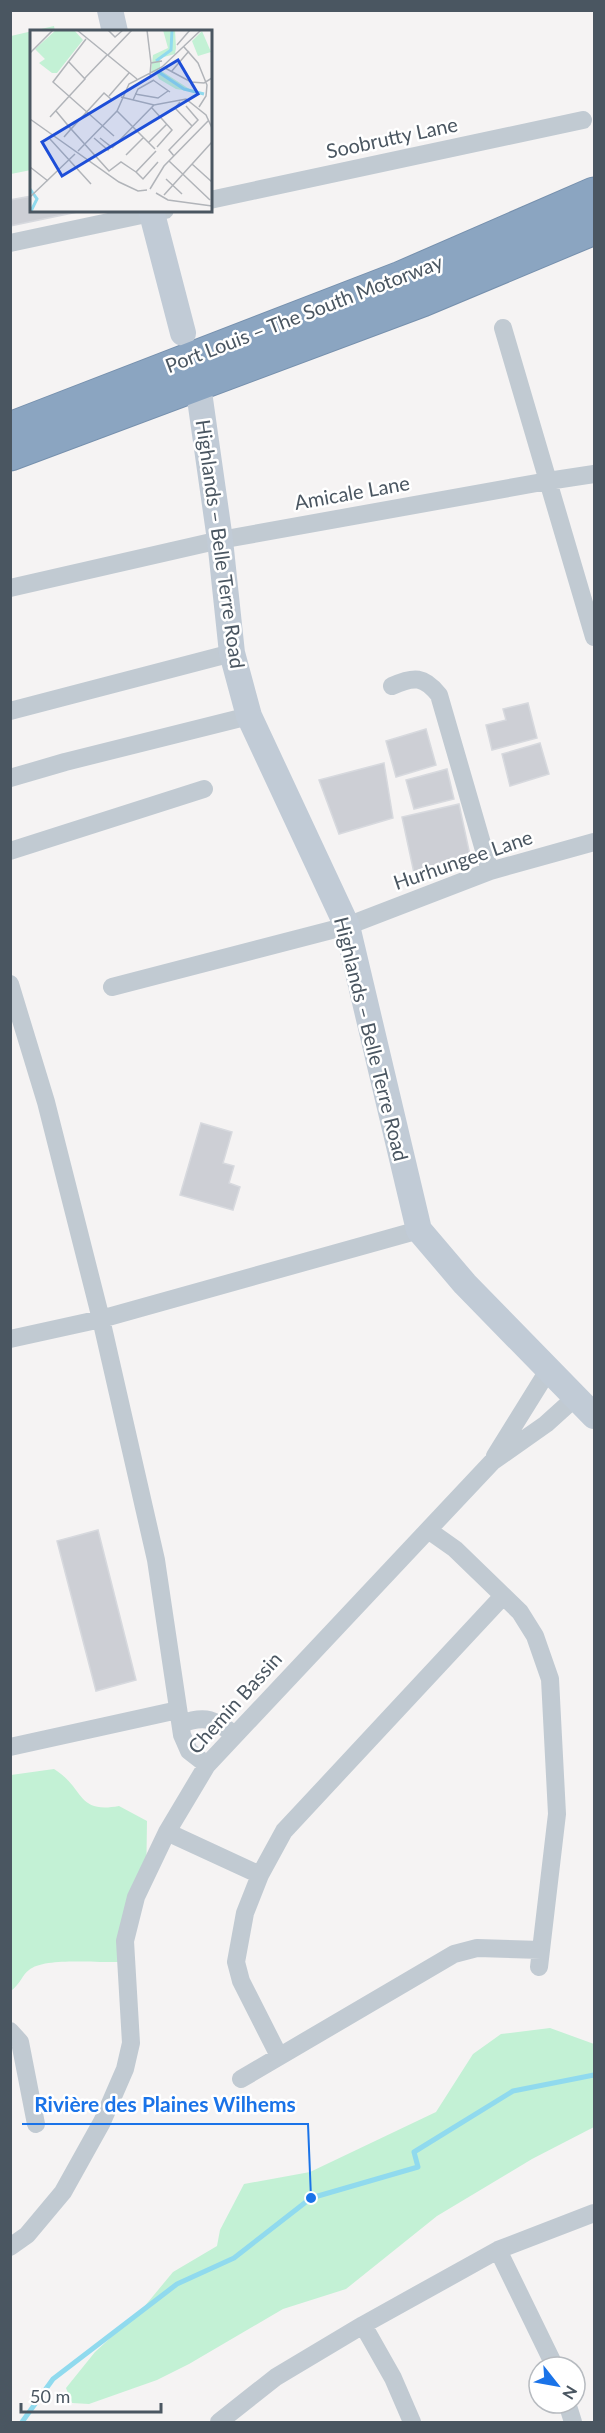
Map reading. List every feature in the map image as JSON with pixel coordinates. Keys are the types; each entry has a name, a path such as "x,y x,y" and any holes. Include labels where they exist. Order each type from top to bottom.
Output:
{"highway":[{"name":"Port Louis – The South Motorway","path":"10,429 401,278 594,194"},
{"name":"Port Louis – The South Motorway","path":"10,454 422,300 594,228"}],"street":[{"path":"110,10 115,30"},
{"name":"Soobrutty Lane","path":"212,200 583,120"},
{"path":"10,243 151,212"},
{"path":"156,212 183,333"},
{"path":"503,328 594,637"},
{"name":"Highlands – Belle Terre Road","path":"200,399 220,540 232,653 249,716 347,926 419,1230 465,1284 577,1396 594,1416"},
{"name":"Amicale Lane","path":"10,588 220,540 594,474"},
{"path":"10,711 232,653"},
{"path":"392,686 409,678 429,682 439,695 490,871"},
{"path":"10,778 249,716"},
{"path":"10,851 204,789"},
{"name":"Hurhungee Lane","path":"112,987 347,926 490,871 594,842"},
{"path":"10,984 46,1102 101,1319 156,1560 184,1743 189,1751 207,1765"},
{"path":"10,1339 101,1319 419,1230"},
{"path":"492,1462 549,1369"},
{"path":"492,1462 546,1424 577,1396"},
{"name":"Chemin Bassin","path":"10,2247 27,2235 63,2192 102,2122 125,2069 131,2043 125,1941 136,1897 167,1832 207,1765 492,1462"},
{"path":"241,2079 454,1954 477,1948 540,1959 557,1814 550,1679 535,1636 520,1612 455,1550 428,1530"},
{"path":"279,2056 241,1981 236,1962 245,1913 260,1875 284,1831 503,1596"},
{"path":"10,1747 180,1717 205,1718 218,1722 235,1735"},
{"path":"167,1832 260,1875"},
{"path":"10,2031 20,2042 36,2124"},
{"path":"219,2422 276,2377 363,2325 498,2250 594,2213"},
{"path":"498,2250 549,2355"},
{"path":"363,2325 393,2378 412,2422"}],"green space":[{"path":"54,26 55,30 37,30"},
{"path":"30,32 30,170 11,174 11,36"},
{"path":"54,1769 64,1776 88,1803 105,1807 119,1806 147,1821 146,1888 118,1962 46,1963 27,1972 11,1991 11,1775"},
{"path":"550,2028 594,2044 594,2127 532,2159 437,2216 346,2289 283,2309 157,2380 89,2404 72,2403 66,2388 95,2352 144,2307 173,2272 217,2246 220,2230 244,2184 310,2172 436,2112 473,2054 501,2034"}],"building":[{"path":"30,196 30,212 77,212 10,226 10,200"},
{"path":"528,703 537,738 492,750 486,725 506,720 503,709"},
{"path":"426,729 436,765 396,777 386,741"},
{"path":"540,743 549,774 510,786 502,754"},
{"path":"384,763 393,818 339,834 319,780"},
{"path":"447,769 454,799 414,809 406,780"},
{"path":"459,804 471,860 414,873 402,817"},
{"path":"201,1123 232,1132 223,1163 234,1166 229,1183 240,1187 233,1210 180,1195"},
{"path":"98,1530 136,1680 96,1691 57,1541"}],"waterway":[{"path":"22,2422 53,2379 177,2284 234,2258 311,2198 418,2167 414,2152 513,2091 594,2075"}],"place":[{"name":"Rivière des Plaines Wilhems","path":"311,2198"}]}
